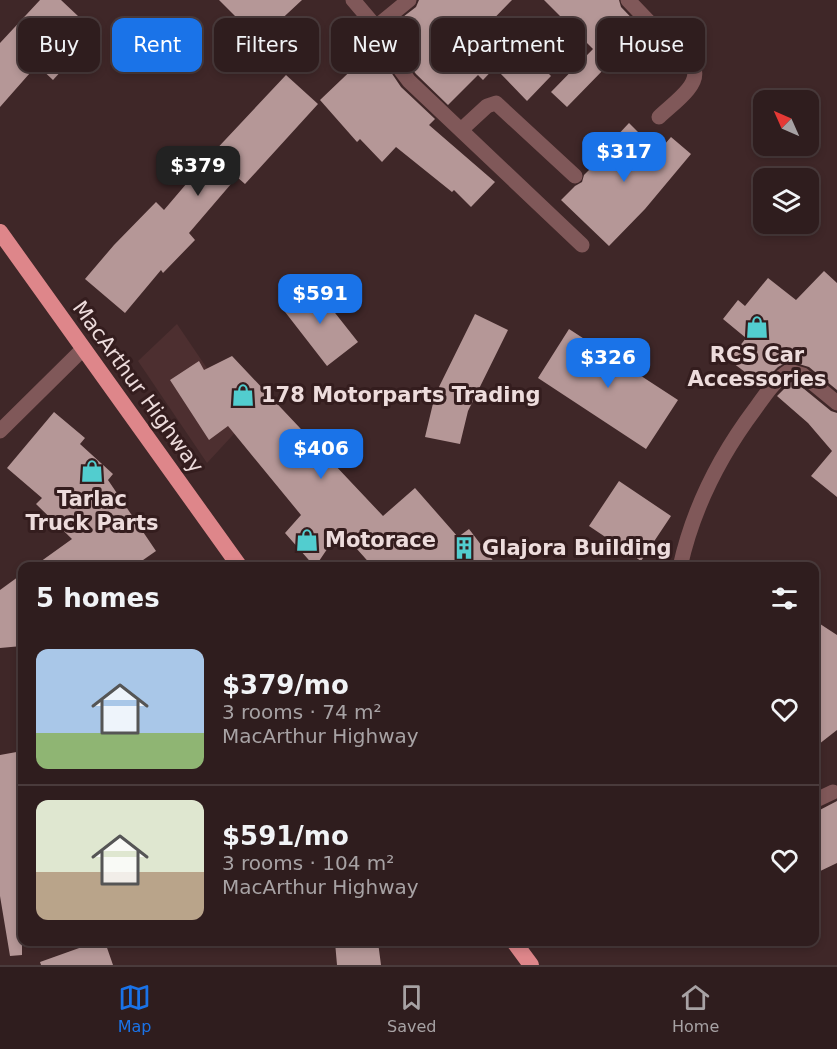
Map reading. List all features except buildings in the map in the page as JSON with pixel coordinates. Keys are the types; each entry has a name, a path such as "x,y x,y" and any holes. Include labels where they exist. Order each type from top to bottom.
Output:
{"highway":[{"name":"MacArthur Highway","path":"0,232 236,562"},
{"path":"517,946 531,965"}],"street":[{"path":"353,0 368,18"},
{"path":"387,18 409,0"},
{"path":"628,0 694,69 696,75 694,84 659,117"},
{"path":"402,72 409,81 582,245"},
{"path":"460,130 487,106 496,103 575,176"},
{"path":"0,431 83,349"},
{"path":"681,562 687,534 706,487 736,434 776,380 789,371 803,375 837,403"},
{"path":"819,799 833,792"}],"shaded area":[{"path":"177,324 244,423 207,463 138,361"}],"place":[{"name":"RCS Car Accessories","path":"757,327"},
{"name":"178 Motorparts Trading","path":"243,395"},
{"name":"Tarlac Truck Parts","path":"92,471"},
{"name":"Motorace","path":"307,540"},
{"name":"Glajora Building","path":"464,548"}]}
